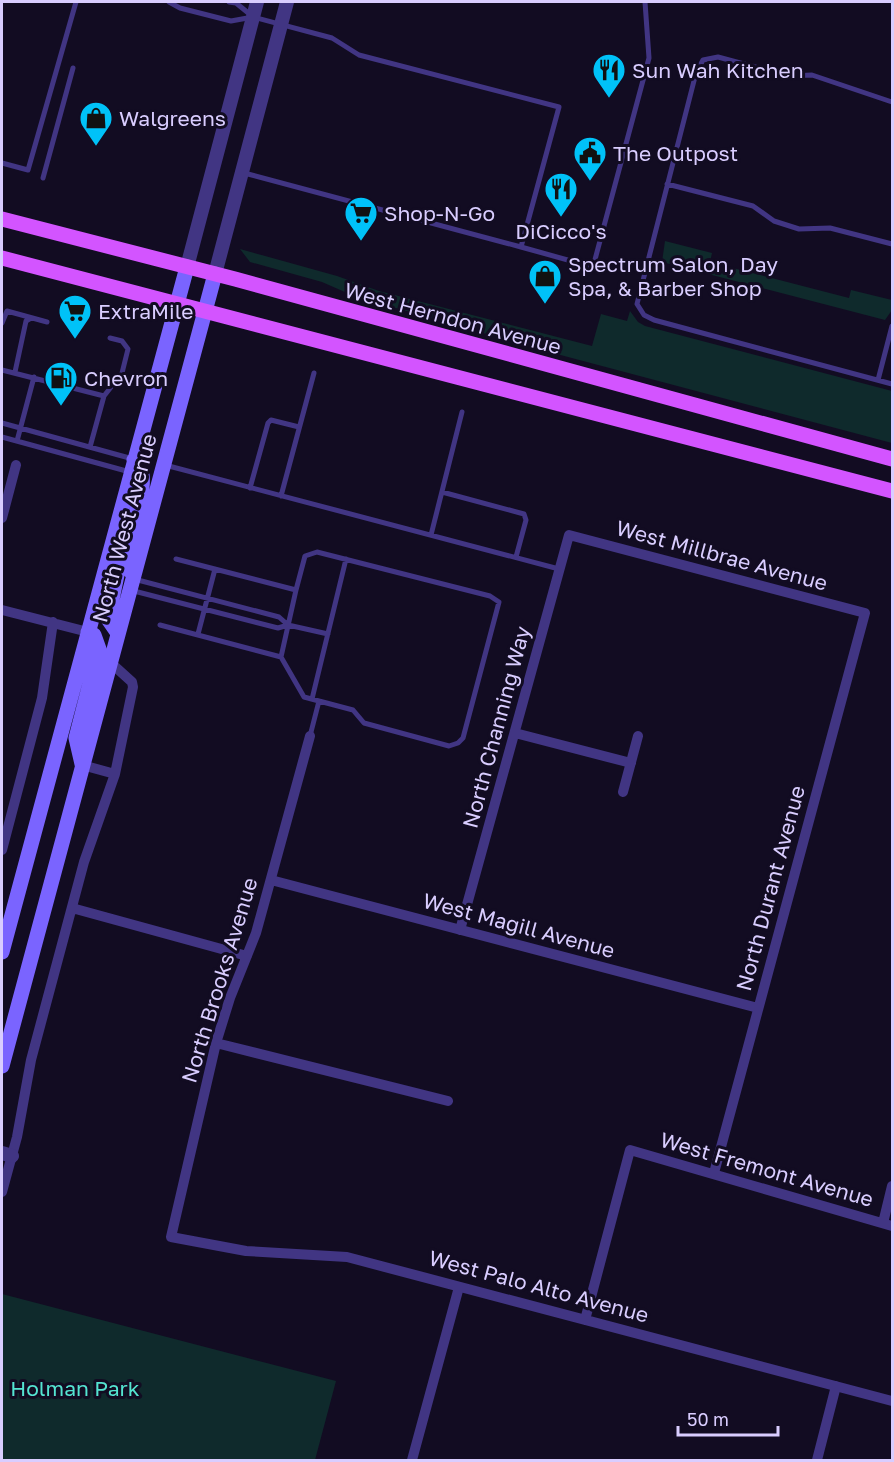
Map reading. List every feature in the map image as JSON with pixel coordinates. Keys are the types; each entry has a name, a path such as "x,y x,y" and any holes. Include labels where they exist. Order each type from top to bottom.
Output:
{"main road":[{"name":"West Herndon Avenue","path":"2,219 215,274 892,459"},
{"path":"2,258 892,491"},
{"name":"North West Avenue","path":"2,952 187,267"},
{"name":"North West Avenue","path":"2,1066 215,274"},
{"path":"131,584 128,549 140,501 142,475 140,465 132,466"},
{"path":"114,535 117,575 108,619 117,632"},
{"path":"82,765 76,738 99,649 94,635 88,632"}],"street":[{"name":"North West Avenue","path":"187,267 257,2"},
{"name":"North West Avenue","path":"215,274 287,2"},
{"path":"2,518 16,465"},
{"name":"North Channing Way","path":"460,930 569,535"},
{"name":"West Millbrae Avenue","path":"569,535 865,613"},
{"path":"2,610 88,632"},
{"name":"North Durant Avenue","path":"714,1173 865,613"},
{"path":"2,850 42,699 53,622"},
{"path":"2,1192 7,1154 31,1060 84,862 115,774 133,687 132,682 111,663"},
{"path":"515,732 631,763"},
{"name":"North Brooks Avenue","path":"171,1238 216,1043 271,880 310,736"},
{"path":"623,792 638,736"},
{"path":"82,765 115,774"},
{"name":"West Magill Avenue","path":"271,880 758,1008"},
{"path":"72,908 247,956"},
{"path":"216,1043 448,1101"},
{"name":"West Fremont Avenue","path":"585,1320 630,1150 888,1225"},
{"path":"888,1225 892,1186"},
{"name":"West Palo Alto Avenue","path":"171,1238 246,1251 347,1257 892,1401"},
{"path":"416,1460 459,1287"},
{"path":"817,1461 836,1386"}],"lane":[{"path":"2,163 28,170 76,2"},
{"path":"169,2 180,8 231,21 253,17 282,24 332,38 359,55 559,107 521,247"},
{"path":"229,2 236,3 253,17"},
{"path":"242,173 593,267 649,58 645,2"},
{"path":"892,102 812,75 789,76 710,57 703,60 696,73 637,298 637,304 644,315 892,384"},
{"path":"43,178 73,68"},
{"path":"667,184 753,206 774,221 799,229 830,228 892,244"},
{"path":"2,323 7,311 47,322"},
{"path":"15,372 14,366 26,321 31,318"},
{"path":"878,380 892,326"},
{"path":"90,447 104,396 122,373 128,349 122,340 110,338"},
{"path":"2,370 104,396"},
{"path":"281,496 314,373"},
{"path":"17,441 34,377"},
{"path":"431,535 462,412"},
{"path":"250,488 268,423 271,420 299,428"},
{"path":"2,423 90,447 132,466"},
{"path":"2,437 132,466"},
{"path":"163,464 559,569"},
{"path":"442,492 524,514 526,520 516,557"},
{"path":"317,552 346,559 490,596 499,602 463,738 458,743 448,746 364,723 353,710 304,697 281,657 305,556 317,552"},
{"path":"176,559 296,590"},
{"path":"312,699 346,559"},
{"path":"198,634 215,569"},
{"path":"131,584 207,598 279,617 288,625 328,634"},
{"path":"131,584 204,609 278,628 288,625"},
{"path":"160,625 281,657"},
{"path":"310,736 319,701"}],"green space":[{"path":"665,241 712,253 710,262 849,298 851,290 892,300 892,310 885,320 662,262"},
{"path":"240,249 337,276 379,291 592,346 601,314 627,321 630,311 638,322 645,326 892,391 892,443 553,353 354,296 322,282 250,262"},
{"name":"Holman Park","path":"2,1294 336,1381 315,1460 2,1460"}],"place":[{"name":"Sun Wah Kitchen","path":"609,99"},
{"name":"Walgreens","path":"96,147"},
{"name":"The Outpost","path":"590,182"},
{"name":"DiCicco's","path":"561,218"},
{"name":"Shop-N-Go","path":"361,242"},
{"name":"Spectrum Salon, Day Spa, & Barber Shop","path":"545,305"},
{"name":"ExtraMile","path":"75,340"},
{"name":"Chevron","path":"61,407"}]}
